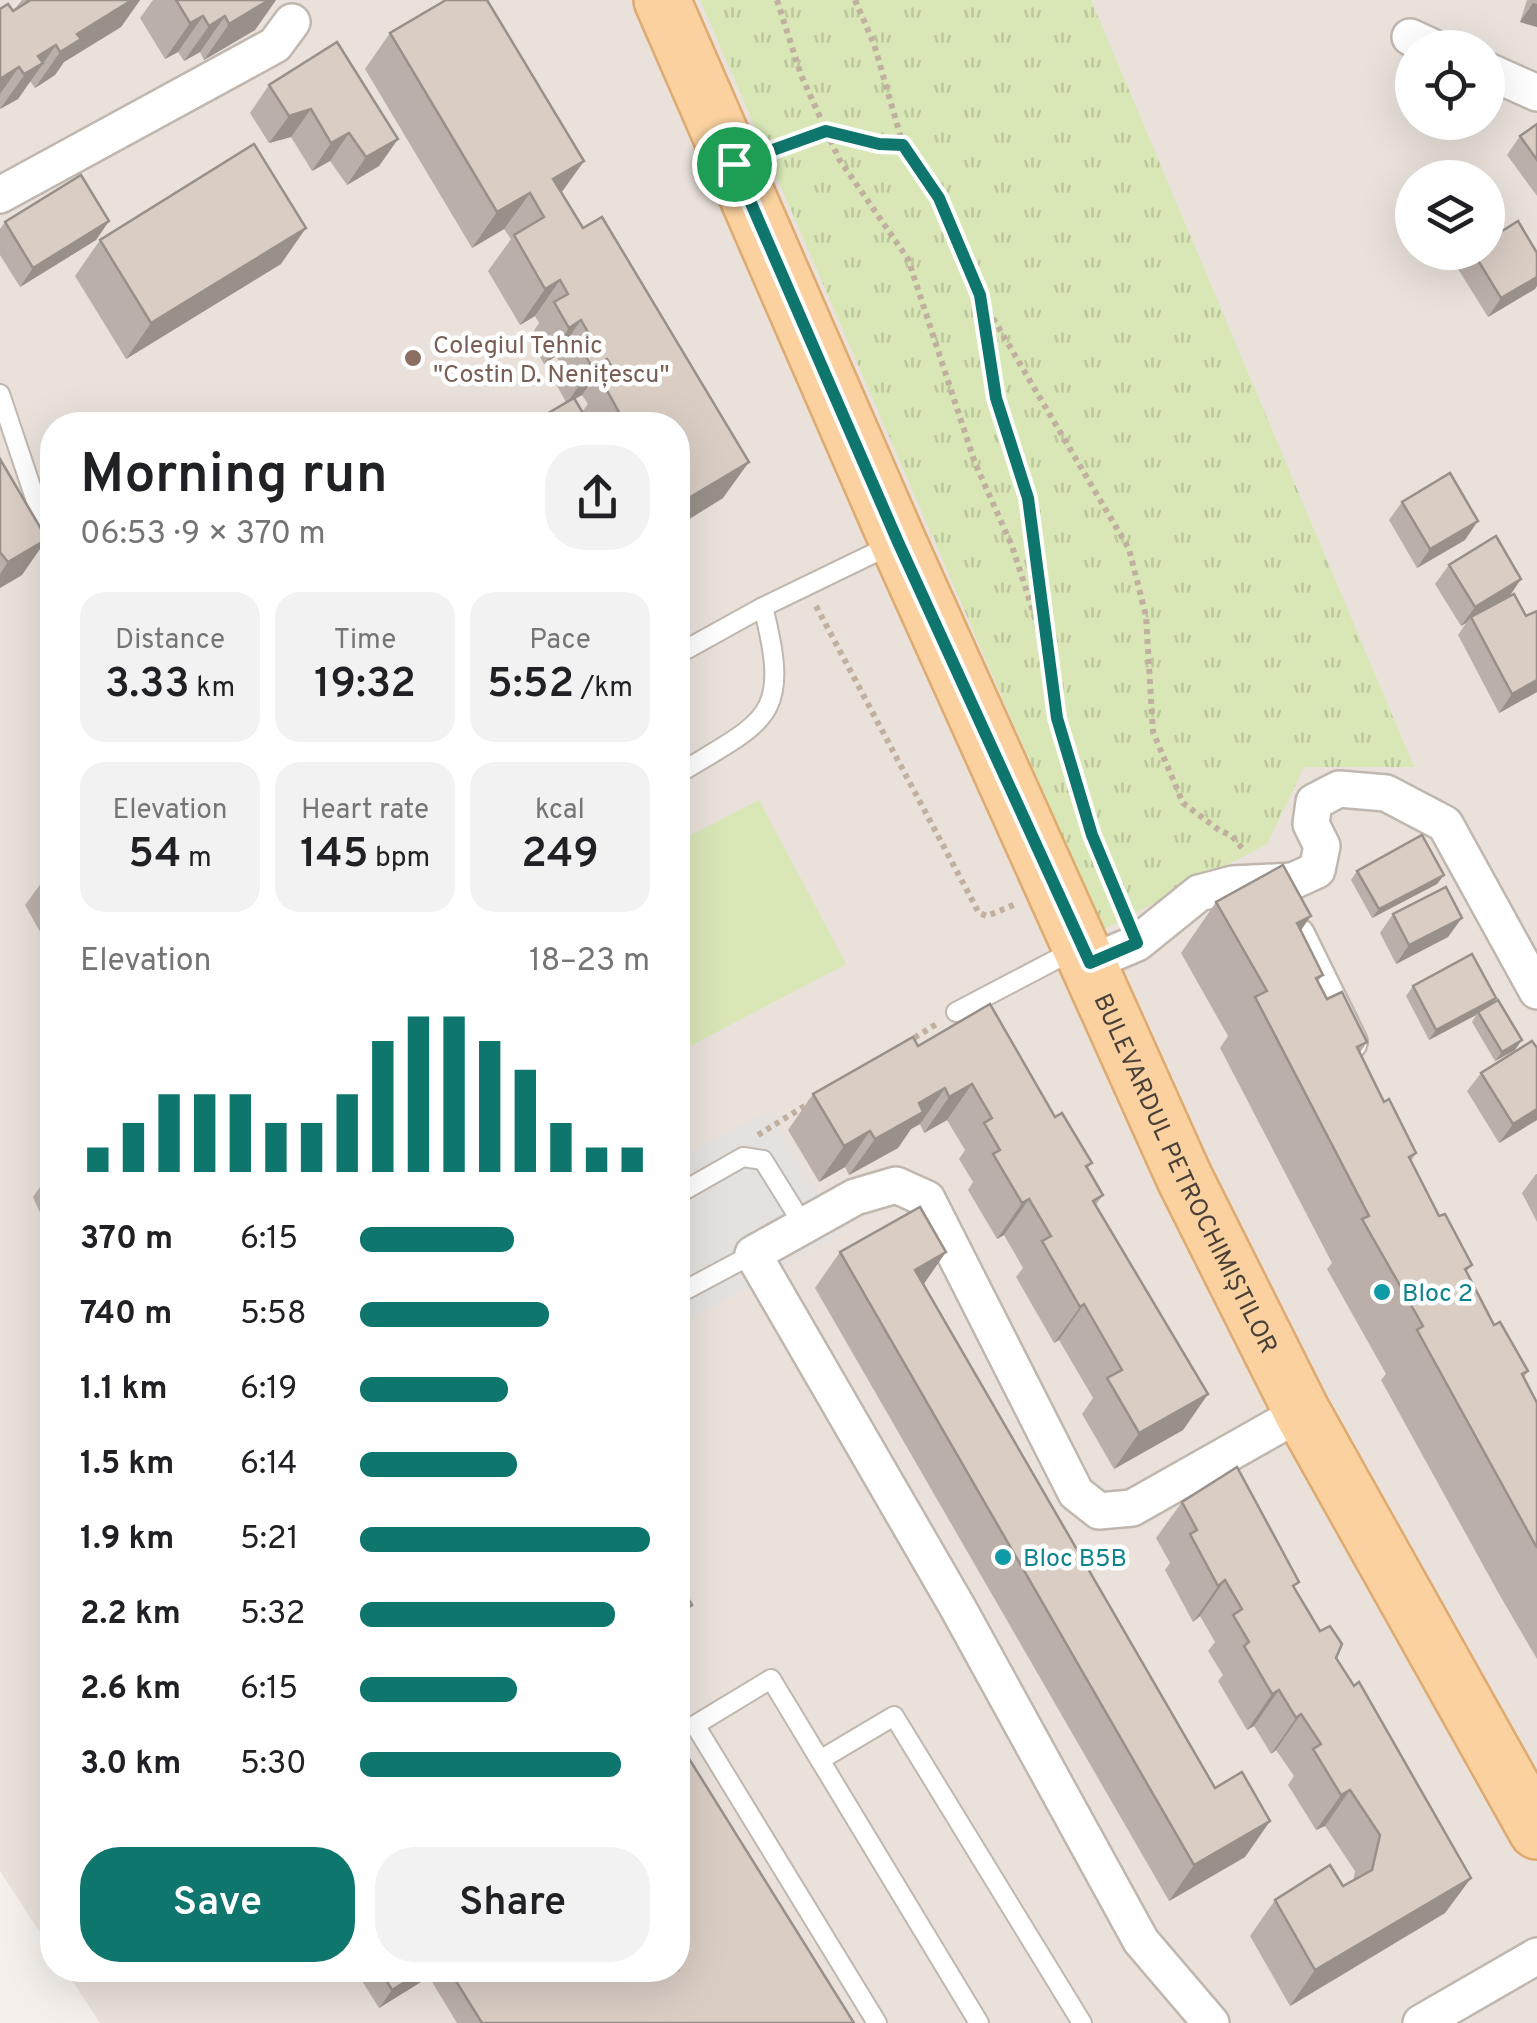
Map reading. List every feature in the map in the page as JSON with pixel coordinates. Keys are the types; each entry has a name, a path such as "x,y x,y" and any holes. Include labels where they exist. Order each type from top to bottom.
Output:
{"main road":[{"name":"BULEVARDUL PETROCHIMIȘTILOR","path":"662,0 898,542 1095,955 1185,1178 1302,1412 1537,1830"}],"street":[{"path":"0,195 275,45 298,7"},
{"path":"1505,79 1537,93"},
{"path":"1095,955 1199,893 1232,884 1293,880 1317,870 1322,846 1310,824 1314,802 1339,789 1386,793 1445,824 1537,991"},
{"path":"1270,880 1364,1073"},
{"path":"1211,2023 1141,1940 958,1608 753,1254 855,1197 896,1185 927,1199 1076,1493 1100,1510 1132,1508 1302,1412"},
{"path":"1421,2023 1537,1956"}],"lane":[{"path":"0,394 40,513"},
{"path":"690,648 898,542"},
{"path":"690,767 755,726 768,708 776,657 763,608"},
{"path":"956,1012 1095,955"},
{"path":"690,1187 743,1157 752,1156 763,1160 804,1226"},
{"path":"690,1288 753,1254"},
{"path":"878,2023 695,1725 771,1679 978,2023"},
{"path":"820,1760 894,1716 1082,2023"}],"path":[{"path":"777,0 801,75 838,159 908,259 975,463 1012,546 1048,657"},
{"path":"855,0 874,44 903,145 939,198 980,295 1030,385 1098,491 1129,549 1146,616 1153,732 1183,804 1232,836"},
{"path":"734,164 826,131 879,144 903,145"},
{"path":"980,295 996,398 1028,498 1057,718 1092,835 1095,955"},
{"path":"806,586 979,913 987,916 1031,898"},
{"path":"890,1053 956,1012"},
{"path":"752,1156 758,1134 824,1094"}],"shaded area":[{"path":"0,0 1537,0 1537,2023 100,2023 73,1982 690,1982 690,412 40,412 40,1933 0,1871"},
{"path":"770,1109 841,1234 690,1319 690,1153"}],"green space":[{"path":"700,0 1091,0 1414,767 1304,767 1267,844 1103,930"},
{"path":"759,800 846,964 690,1046 690,836"}],"building":[{"path":"28,0 132,0 77,34 81,39 60,52 56,45 38,56 43,63 24,74 19,67 0,79 0,9 8,4 13,11"},
{"path":"176,0 269,0 229,24 225,16 209,26 203,16 190,23"},
{"path":"446,0 487,0 584,161 553,179 583,228 602,217 749,462 690,497 690,412 619,412 603,383 617,375 607,359 592,367 577,341 589,334 581,320 569,328 554,302 568,294 560,280 545,289 514,235 544,217 530,193 497,212 390,33"},
{"path":"337,42 398,139 366,157 349,133 331,143 311,109 289,116 269,85"},
{"path":"1537,124 1537,160 1520,136"},
{"path":"254,144 306,228 151,323 100,240"},
{"path":"81,175 109,221 33,268 5,222"},
{"path":"1518,221 1537,253 1537,277 1501,298 1484,270 1505,270 1505,229"},
{"path":"574,398 582,412 550,412"},
{"path":"0,459 40,527 40,543 8,562 0,552"},
{"path":"1450,473 1478,521 1430,549 1402,502"},
{"path":"1496,536 1521,579 1475,607 1449,565"},
{"path":"1514,594 1526,616 1537,611 1537,680 1512,694 1471,617"},
{"path":"1422,835 1444,875 1379,909 1357,871"},
{"path":"1283,865 1311,916 1297,923 1323,975 1316,978 1327,999 1342,992 1367,1042 1357,1047 1384,1102 1389,1099 1416,1153 1409,1157 1439,1216 1445,1214 1472,1265 1465,1269 1494,1325 1500,1322 1528,1371 1522,1374 1537,1403 1537,1548 1417,1330 1423,1326 1362,1219 1369,1216 1255,997 1267,991 1216,902"},
{"path":"1446,887 1462,918 1409,945 1393,914"},
{"path":"1472,954 1496,998 1436,1030 1413,986"},
{"path":"1498,1000 1522,1040 1502,1052 1478,1012"},
{"path":"990,1004 1055,1117 1062,1113 1092,1163 1086,1166 1103,1195 1093,1201 1208,1394 1139,1433 1107,1378 1122,1370 1042,1241 1051,1236 1029,1199 1022,1203 993,1154 1000,1150 984,1123 992,1118 972,1084 949,1097 945,1088 919,1103 923,1112 875,1139 870,1131 844,1146 813,1094 913,1037 918,1046"},
{"path":"1532,1041 1537,1048 1537,1109 1513,1124 1481,1073"},
{"path":"920,1207 946,1252 915,1270 1215,1788 1242,1772 1270,1821 1194,1865 840,1252"},
{"path":"1237,1467 1299,1582 1293,1586 1320,1631 1330,1626 1342,1644 1336,1658 1354,1686 1359,1682 1471,1878 1315,1970 1275,1900 1330,1865 1343,1886 1372,1870 1380,1835 1350,1790 1341,1795 1313,1749 1321,1744 1301,1714 1296,1718 1279,1690 1272,1694 1244,1646 1249,1642 1233,1615 1242,1609 1225,1580 1218,1586 1190,1534 1197,1530 1182,1502"},
{"path":"690,1760 854,2023 482,2023 456,1982 690,1982"},
{"path":"387,1982 405,1982 392,1990"}],"place":[{"name":"Colegiul Tehnic \"Costin D. Nenițescu\"","path":"413,358"},
{"name":"Bloc 2","path":"1382,1292"},
{"name":"Bloc B5B","path":"1003,1557"}],"route":[{"path":"826,131 879,144 903,145 939,198 980,295 996,398 1028,498 1057,718 1092,835 1137,943 1090,963 898,542 734,164 826,131"}]}
